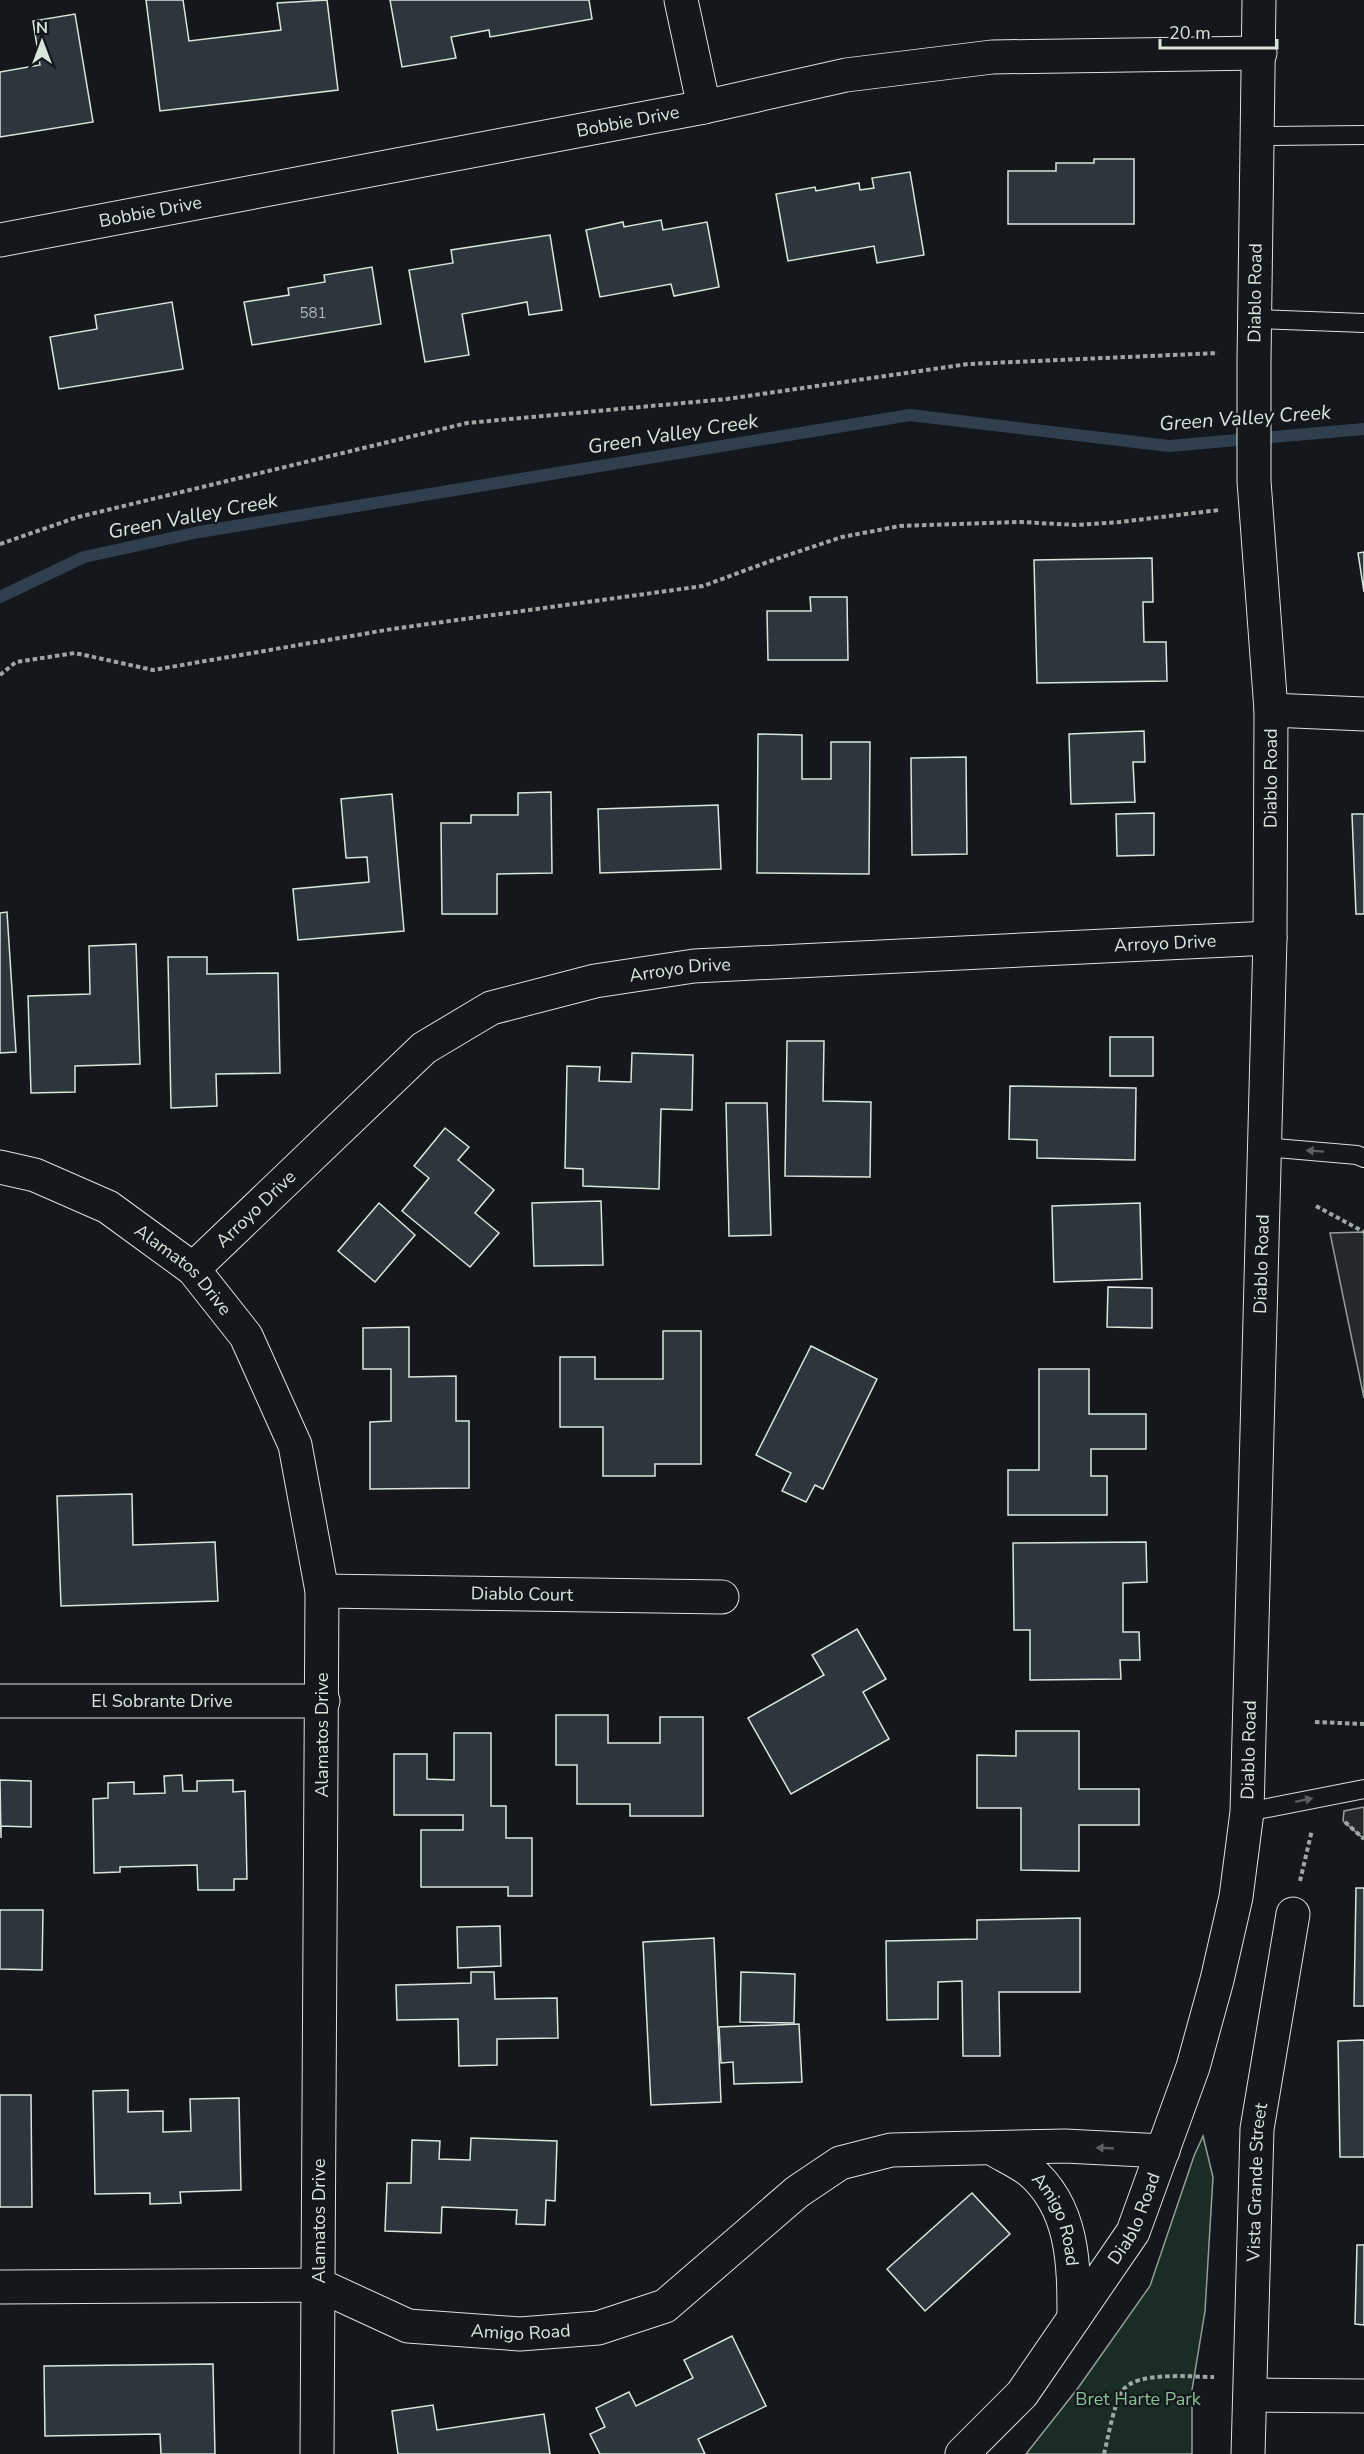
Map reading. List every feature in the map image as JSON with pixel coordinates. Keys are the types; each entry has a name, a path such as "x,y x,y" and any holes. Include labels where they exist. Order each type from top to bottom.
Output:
{"street":[{"path":"681,0 704,107"},
{"name":"Diablo Road","path":"962,2454 1022,2394 1133,2232 1193,2067 1217,1980 1236,1897 1247,1812 1270,938 1271,710 1255,494 1254,343 1259,0"},
{"name":"Bobbie Drive","path":"0,240 704,107 846,75 992,57 1260,53"},
{"path":"1271,710 1364,714"},
{"name":"Arroyo Drive","path":"193,1269 424,1048 491,1008 594,981 694,966 1270,938"},
{"name":"Alamatos Drive","path":"0,1167 35,1175 108,1207 193,1269 246,1336 295,1445 322,1591 317,2454"},
{"name":"Diablo Court","path":"322,1591 722,1597"},
{"name":"El Sobrante Drive","path":"0,1701 323,1701"},
{"name":"Vista Grande Street","path":"1248,2454 1257,2129 1293,1914"},
{"name":"Amigo Road","path":"0,2287 319,2285 408,2326 520,2334 598,2328 665,2306 797,2192 840,2163 891,2150 1065,2146 1163,2151"},
{"name":"Amigo Road","path":"993,2149 1029,2170 1055,2198 1067,2228 1074,2264 1074,2318"},
{"path":"1251,2386 1364,2396"}],"lane":[{"path":"1257,136 1364,135"},
{"path":"1254,343 1364,323"},
{"path":"1265,1148 1357,1155 1364,1158"},
{"path":"1247,1812 1364,1789"}],"path":[{"path":"0,544 78,517 468,423 727,399 968,364 1254,343"},
{"path":"0,675 16,662 75,653 153,670 392,629 704,586 842,537 900,526 1020,522 1076,525 1120,522 1172,515 1255,494"},
{"path":"1316,1206 1364,1232"},
{"path":"1315,1722 1364,1724"},
{"path":"1293,1914 1315,1819 1315,1798"},
{"path":"1104,2454 1111,2422 1122,2391 1135,2380 1152,2378 1251,2386"}],"green space":[{"name":"Bret Harte Park","path":"1203,2136 1213,2177 1205,2311 1192,2390 1192,2454 1026,2454 1078,2388 1150,2286 1194,2156"}],"shaded area":[{"path":"1364,1232 1364,1398 1330,1233"},
{"path":"1364,1807 1364,1839 1343,1821 1344,1811"}],"building":[{"path":"146,0 183,0 189,41 281,30 277,3 327,0 338,90 160,111"},
{"path":"390,0 589,0 592,19 490,37 489,30 451,37 456,58 402,67"},
{"path":"75,14 93,122 0,137 0,72 40,65 33,21"},
{"path":"1094,159 1134,159 1134,224 1008,224 1008,171 1056,171 1056,163 1094,163"},
{"path":"910,172 924,255 877,263 874,246 788,261 776,194 815,187 816,191 859,183 860,190 874,188 872,178"},
{"path":"661,220 663,230 707,222 719,287 674,296 671,284 600,297 586,230 623,222 624,227"},
{"path":"550,235 562,310 529,315 527,302 462,314 469,355 425,362 409,270 453,263 451,250"},
{"path":"372,267 381,324 252,345 244,302 289,295 288,288 325,282 324,275"},
{"path":"172,302 183,369 59,389 50,337 97,329 95,315"},
{"path":"1364,552 1364,592 1358,553"},
{"path":"1152,558 1153,602 1143,602 1144,642 1166,642 1167,681 1037,683 1034,560"},
{"path":"810,597 847,597 848,660 768,660 767,611 811,611"},
{"path":"1144,731 1145,762 1133,762 1135,802 1071,804 1069,734"},
{"path":"758,734 802,735 802,779 831,779 831,742 870,742 869,874 757,873"},
{"path":"966,757 967,854 912,855 911,758"},
{"path":"551,792 552,873 497,874 497,914 442,914 441,823 471,823 471,815 518,815 518,793"},
{"path":"392,794 404,931 298,940 293,889 369,882 367,857 346,858 341,799"},
{"path":"718,805 721,869 600,873 598,809"},
{"path":"1154,813 1154,855 1117,856 1116,814"},
{"path":"1352,814 1364,814 1364,914 1356,914"},
{"path":"7,912 16,1052 0,1053 0,913"},
{"path":"136,944 140,1064 75,1066 75,1092 31,1093 28,996 90,994 89,946"},
{"path":"168,957 207,957 207,974 278,973 280,1073 216,1074 217,1106 171,1108"},
{"path":"1110,1037 1153,1037 1153,1076 1110,1076"},
{"path":"787,1041 824,1041 823,1101 871,1102 870,1177 785,1176"},
{"path":"632,1053 693,1055 692,1110 661,1109 659,1189 583,1186 583,1169 565,1168 567,1066 600,1067 599,1081 631,1082"},
{"path":"1010,1086 1136,1088 1135,1160 1037,1158 1037,1140 1009,1139"},
{"path":"726,1103 767,1103 771,1235 729,1236"},
{"path":"445,1128 469,1147 458,1160 494,1190 475,1213 499,1233 470,1267 402,1211 429,1178 414,1166"},
{"path":"601,1201 603,1265 534,1266 532,1203"},
{"path":"379,1203 415,1235 375,1282 338,1251"},
{"path":"1140,1203 1142,1279 1054,1282 1052,1206"},
{"path":"1108,1287 1152,1288 1152,1328 1107,1327"},
{"path":"409,1327 409,1377 456,1376 456,1421 469,1421 469,1488 370,1489 370,1422 391,1421 391,1369 363,1369 363,1328"},
{"path":"663,1331 701,1331 701,1464 655,1464 655,1476 603,1476 603,1427 560,1427 560,1357 595,1357 595,1379 663,1379"},
{"path":"811,1346 877,1379 823,1489 815,1485 806,1502 782,1491 791,1473 756,1455"},
{"path":"1039,1369 1089,1369 1089,1414 1146,1414 1146,1449 1091,1449 1091,1476 1107,1476 1107,1515 1008,1515 1008,1470 1039,1470"},
{"path":"132,1494 133,1545 215,1542 218,1601 61,1606 57,1496"},
{"path":"1146,1542 1147,1582 1123,1583 1123,1632 1139,1632 1140,1660 1120,1660 1121,1679 1030,1680 1030,1630 1014,1630 1013,1543"},
{"path":"857,1629 886,1679 863,1692 889,1739 791,1794 748,1718 824,1675 812,1655"},
{"path":"556,1715 608,1715 608,1743 660,1743 660,1717 703,1717 703,1816 630,1816 630,1804 577,1804 577,1765 556,1765"},
{"path":"1016,1731 1079,1731 1079,1789 1139,1789 1139,1825 1079,1825 1079,1871 1021,1870 1021,1808 977,1808 977,1755 1016,1756"},
{"path":"454,1733 491,1733 491,1806 506,1806 506,1838 532,1838 532,1896 508,1896 508,1887 421,1887 421,1830 463,1830 463,1815 394,1815 394,1754 427,1754 427,1779 454,1780"},
{"path":"182,1775 183,1791 197,1791 197,1781 233,1780 233,1792 245,1791 247,1879 234,1879 234,1890 198,1890 197,1865 120,1867 120,1872 94,1873 93,1799 108,1798 108,1783 134,1782 134,1794 165,1793 164,1776"},
{"path":"0,1780 31,1781 31,1827 1,1826 1,1838"},
{"path":"1356,1888 1364,1888 1364,2006 1354,2006"},
{"path":"0,1910 43,1910 42,1970 0,1969"},
{"path":"1080,1918 1080,1992 999,1992 1000,2056 963,2056 962,1981 938,1982 938,2019 887,2020 886,1941 977,1939 977,1920"},
{"path":"500,1926 501,1966 458,1968 457,1927"},
{"path":"714,1938 721,2102 651,2105 643,1942"},
{"path":"471,1972 494,1972 495,1999 557,1998 558,2038 497,2039 497,2065 459,2066 458,2019 397,2020 396,1985 471,1983"},
{"path":"741,1972 795,1974 794,2023 740,2022"},
{"path":"799,2024 802,2082 734,2084 733,2062 721,2063 719,2027"},
{"path":"1364,2040 1364,2157 1340,2157 1338,2041"},
{"path":"128,2090 128,2112 163,2111 163,2132 191,2131 190,2099 239,2098 241,2190 180,2192 181,2203 150,2204 150,2193 95,2194 93,2091"},
{"path":"0,2095 31,2095 32,2207 0,2207"},
{"path":"471,2138 557,2141 555,2201 546,2200 545,2225 516,2224 517,2210 442,2207 441,2233 385,2231 387,2183 411,2183 412,2140 440,2141 439,2159 470,2160"},
{"path":"972,2193 1010,2234 925,2311 887,2269"},
{"path":"1357,2245 1364,2245 1364,2325 1355,2324"},
{"path":"732,2336 766,2406 698,2439 705,2454 600,2454 590,2434 605,2427 596,2408 629,2392 636,2406 693,2378 684,2360"},
{"path":"213,2364 215,2454 161,2454 160,2434 45,2436 44,2366"},
{"path":"433,2405 437,2430 544,2414 550,2454 398,2454 392,2411"}],"waterway":[{"name":"Green Valley Creek","path":"0,597 84,557 199,532 910,415 1169,446 1364,429"}]}
